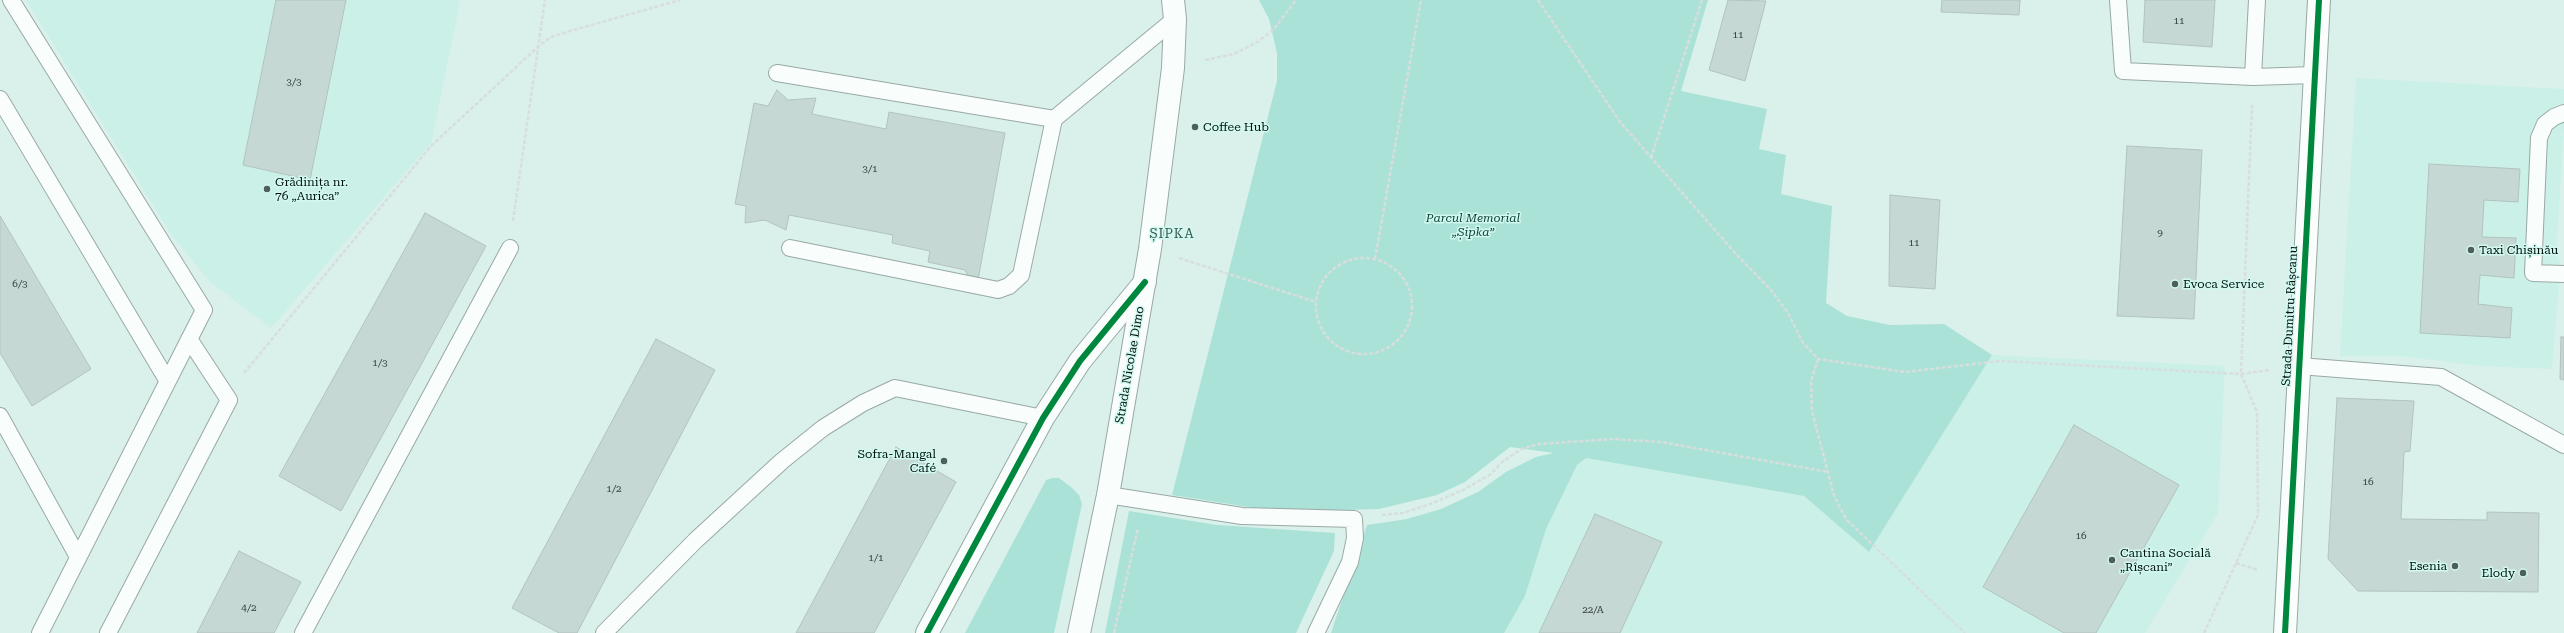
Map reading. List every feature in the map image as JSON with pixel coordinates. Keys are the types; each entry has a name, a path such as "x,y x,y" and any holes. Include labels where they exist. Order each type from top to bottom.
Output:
{"street":[{"name":"Strada Dumitru Râșcanu","path":"2285,633 2318,0"},
{"name":"Strada Nicolae Dimo","path":"1079,633 1108,495 1145,282 1168,122 1173,68 1174,10"},
{"path":"926,633 1043,418 1080,361 1145,282"}],"lane":[{"path":"11,0 204,310 167,380 40,633"},
{"path":"2118,0 2123,71 2253,77 2314,75"},
{"path":"2253,77 2257,0"},
{"path":"790,248 998,290 1009,286 1021,275 1054,119 1174,10"},
{"path":"777,73 1054,119"},
{"path":"0,99 167,380"},
{"path":"2564,113 2554,117 2545,124 2539,138 2533,273 2564,274"},
{"path":"303,633 510,248"},
{"path":"108,633 229,400 189,339"},
{"path":"2299,366 2441,377 2564,445"},
{"path":"604,633 696,540 782,461 823,428 863,402 895,388 1043,418"},
{"path":"0,416 78,557"},
{"path":"1108,495 1242,516 1354,520 1355,538 1350,562 1316,633"}],"path":[{"path":"510,248 540,45 545,0"},
{"path":"229,400 242,375 431,146 540,45 551,37 680,0"},
{"path":"1173,68 1234,54 1259,41 1274,29 1296,0"},
{"path":"1375,259 1421,0"},
{"path":"1538,0 1620,122 1651,159 1771,290 1788,313 1803,343 1818,359 1905,372 2000,362 2241,374"},
{"path":"1651,159 1702,0"},
{"path":"2204,633 2258,515 2257,412 2241,374 2253,77"},
{"path":"1150,248 1316,302"},
{"path":"1359,258 1375,259 1391,266 1403,277 1410,292 1412,308 1408,325 1399,339 1385,349 1370,354 1353,352 1337,346 1326,334 1318,319 1316,302 1320,286 1329,272 1343,262 1359,258"},
{"path":"1818,359 1811,381 1812,411 1834,496 1846,519 1966,633"},
{"path":"1354,520 1403,513 1433,504 1463,490 1491,474 1521,449 1539,444 1614,439 1661,442 1828,472"},
{"path":"1114,633 1144,500"},
{"path":"2236,563 2248,567"}],"shaded area":[{"name":"Grădinița nr. 76 „Aurica”","path":"26,0 458,0 460,3 431,143 271,328 209,281 171,234"},
{"path":"2356,78 2564,89 2564,129 2556,254 2561,264 2552,369 2480,366 2400,356 2340,356"},
{"path":"1992,355 2225,366 2218,513 2145,633 1504,633 1525,596 1546,529 1577,465 1586,458 1804,496 1869,552"}],"green space":[{"name":"Parcul Memorial „Șipka”","path":"1259,0 1708,0 1681,91 1767,109 1759,149 1786,155 1781,194 1832,206 1826,303 1847,316 1890,325 1944,324 1992,355 1869,552 1804,496 1586,458 1577,465 1546,529 1525,596 1504,633 1331,633 1367,525 1407,519 1441,509 1478,492 1506,472 1536,457 1554,453 1510,447 1465,482 1437,495 1379,509 1280,512 1172,495 1277,81 1277,53 1269,19"},
{"path":"1059,478 1071,487 1079,495 1082,504 1054,633 965,633 1046,480"},
{"path":"1129,511 1217,525 1335,533 1334,551 1296,633 1105,633"}],"building":[{"path":"276,0 346,0 310,180 243,165"},
{"path":"1728,0 1766,1 1745,81 1709,70"},
{"path":"1942,0 2020,0 2019,15 1941,12"},
{"path":"2145,0 2215,0 2212,47 2143,42"},
{"path":"777,90 788,100 816,98 812,114 886,129 889,112 1005,133 978,280 969,278 965,270 928,262 930,251 892,243 893,235 789,215 786,230 765,220 745,223 746,206 735,204 754,103 768,106"},
{"path":"2127,146 2202,150 2194,319 2117,316"},
{"path":"2429,164 2520,169 2518,202 2484,200 2482,237 2516,238 2514,278 2480,275 2478,304 2512,308 2510,338 2420,333"},
{"path":"1890,195 1940,200 1935,289 1889,286"},
{"path":"425,213 486,246 341,511 279,476"},
{"path":"0,216 91,369 32,406 0,353"},
{"path":"2561,337 2564,337 2564,380 2560,379"},
{"path":"656,339 715,370 577,633 559,633 512,608"},
{"path":"2337,398 2414,401 2410,451 2404,452 2401,519 2487,520 2487,512 2539,513 2538,592 2358,591 2328,559"},
{"path":"2074,425 2179,485 2096,633 2064,633 1983,587"},
{"path":"896,447 956,482 874,633 796,633"},
{"path":"1595,514 1662,542 1620,633 1539,633"},
{"path":"239,551 301,582 274,633 197,633"}],"cycle path":[{"path":"2285,633 2319,0"},
{"path":"927,633 1043,418 1080,361 1145,282"}],"place":[{"name":"Coffee Hub","path":"1195,127"},
{"name":"Grădinița nr. 76 „Aurica”","path":"267,189"},
{"name":"Taxi Chișinău","path":"2471,250"},
{"name":"Evoca Service","path":"2175,284"},
{"name":"Sofra-Mangal Café","path":"944,461"},
{"name":"Cantina Socială „Rîșcani”","path":"2112,560"},
{"name":"Esenia","path":"2455,566"},
{"name":"Elody","path":"2523,573"}],"district":[{"name":"ȘIPKA","path":"1172,234"}]}
